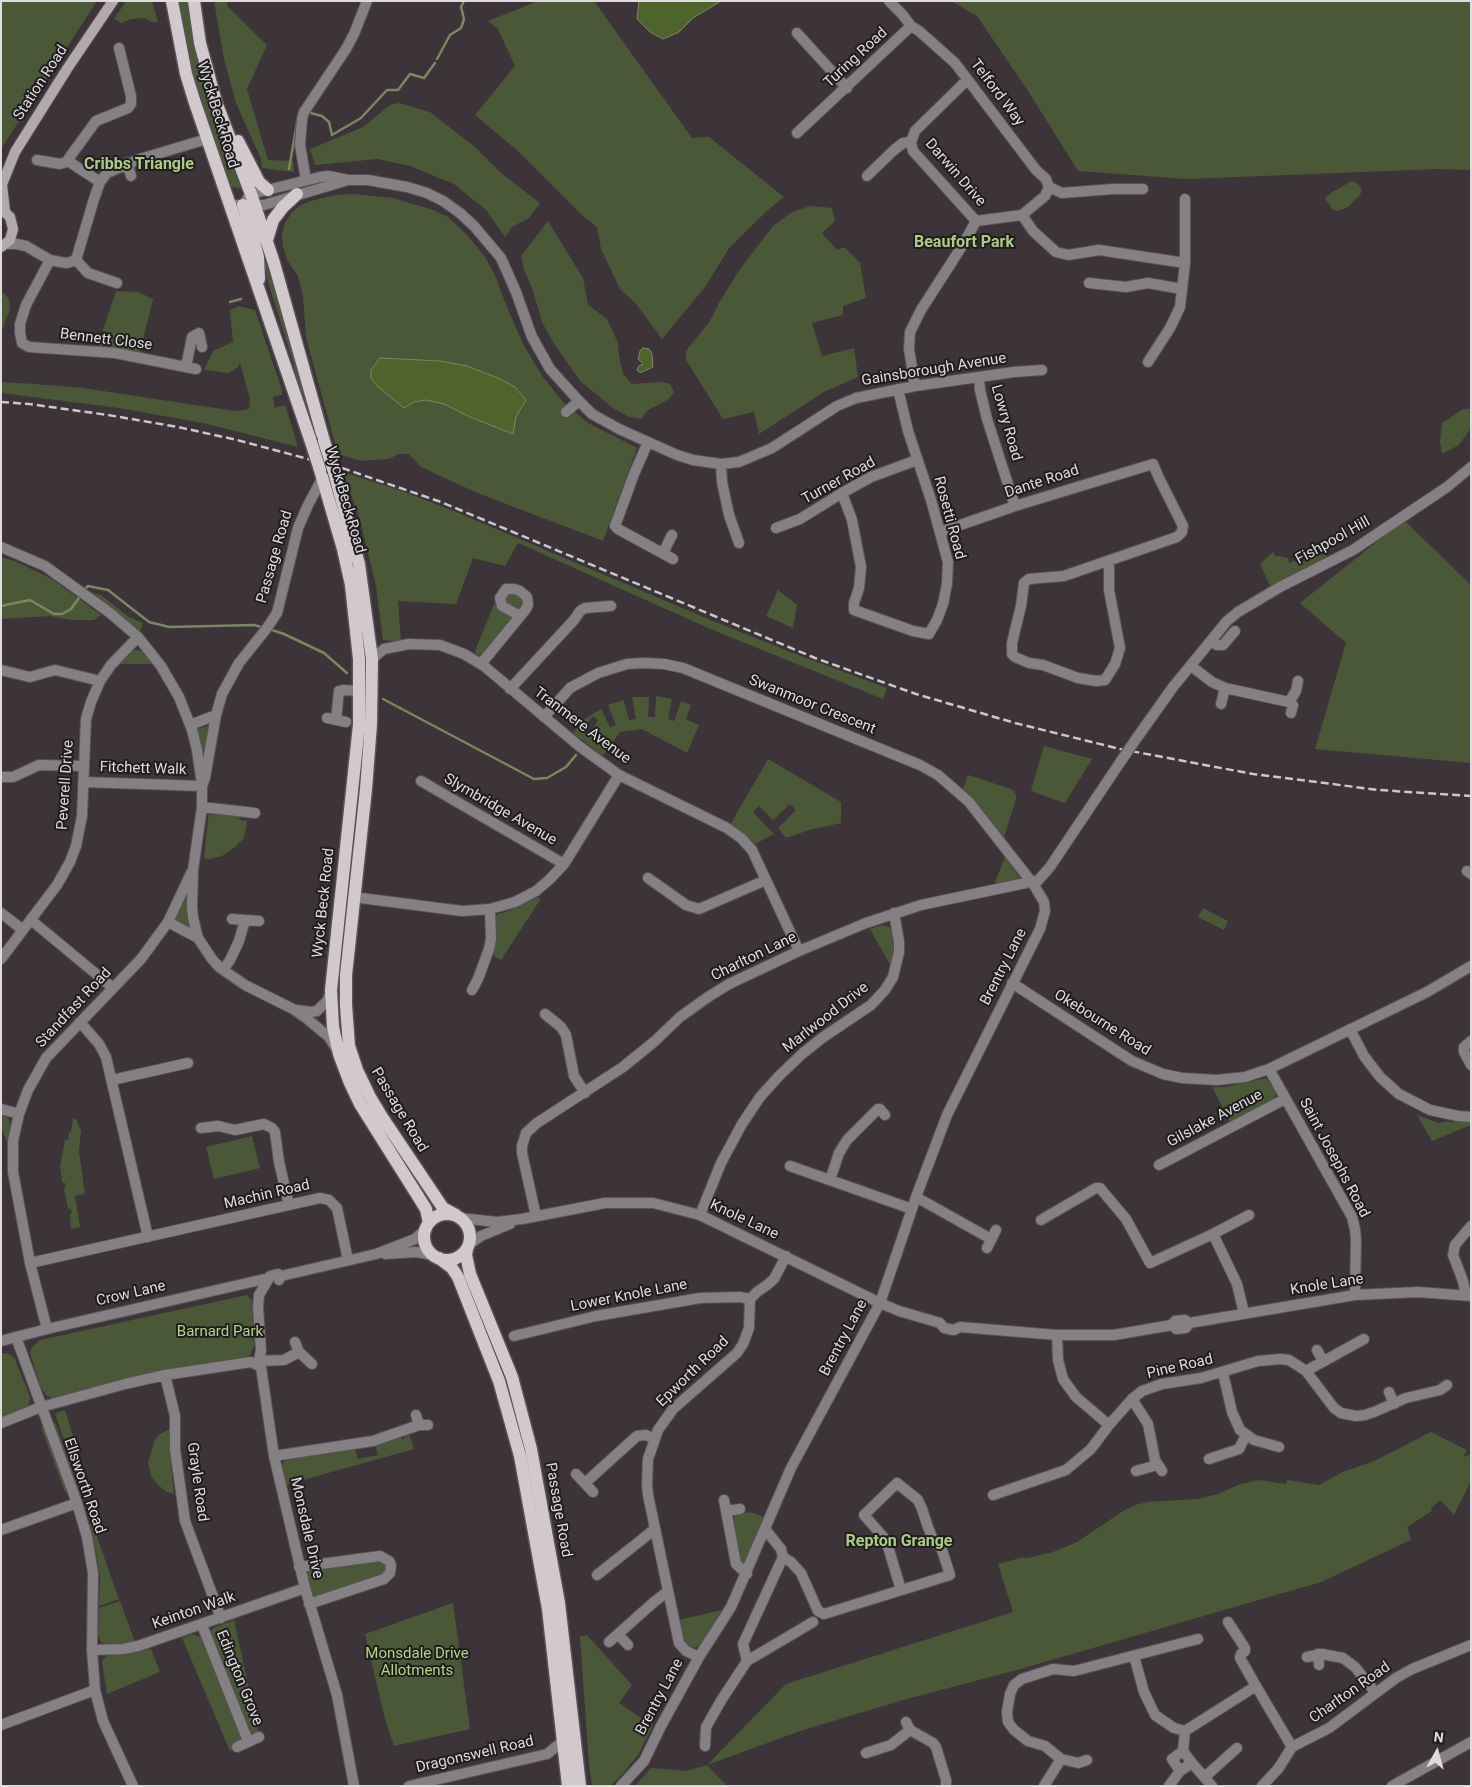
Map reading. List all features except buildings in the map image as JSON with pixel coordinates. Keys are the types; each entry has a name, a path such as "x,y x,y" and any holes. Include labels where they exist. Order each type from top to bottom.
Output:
{"main road":[{"name":"Station Road","path":"14,229 10,217 3,210 2,186 15,152 113,1"},
{"name":"Wyck Beck Road","path":"172,1 186,74 206,139 310,439 326,473 359,564 372,659 371,724 346,975 346,1005"},
{"name":"Wyck Beck Road","path":"194,1 200,43 220,112 250,201 267,240 324,441 326,473 351,585 359,652 359,725 331,990 333,1027"},
{"path":"220,112 241,146 259,182 268,190"},
{"path":"267,240 273,220 297,194"},
{"path":"250,201 258,257 261,297"},
{"path":"3,246 12,235 14,229"},
{"name":"Passage Road","path":"346,1005 350,1046 357,1070 370,1097 431,1192 443,1208 458,1217"},
{"name":"Passage Road","path":"333,1027 339,1054 360,1104 426,1209 428,1226"},
{"path":"449,1214 458,1217 468,1228 470,1236 468,1247 457,1257 446,1259 436,1256 426,1244 425,1232 428,1226 438,1216 449,1214"},
{"name":"Passage Road","path":"468,1247 466,1254 470,1274 512,1377 531,1449 559,1603 580,1786"},
{"name":"Passage Road","path":"436,1256 452,1268 458,1277 498,1381 520,1456 548,1609 568,1786"}],"street":[{"path":"306,180 301,152 303,116 322,82 346,49 368,1"},
{"path":"889,1 911,26"},
{"name":"Telford Way","path":"911,26 955,63 1036,170 1046,179 1049,187"},
{"name":"Turing Road","path":"797,133 911,26"},
{"path":"797,33 847,88"},
{"path":"70,161 69,158 96,121 128,108 131,104 131,96 119,48"},
{"name":"Darwin Drive","path":"916,386 909,349 910,332 976,221 913,151 911,142 915,131 967,80"},
{"path":"76,260 100,182 107,173 127,164 206,139"},
{"name":"Darwin Drive","path":"868,176 894,150 903,143 911,142"},
{"path":"37,160 60,164 70,161"},
{"path":"70,161 100,182"},
{"path":"127,164 131,176"},
{"name":"Gainsborough Avenue","path":"229,205 250,201 268,190 329,176 390,184 427,193 443,201 474,226 500,258 538,350 550,368 578,401 592,414 619,429 677,456 693,460 721,464 739,462 757,455 848,400 916,386 1042,370"},
{"name":"Gainsborough Avenue","path":"250,201 264,205 348,180"},
{"path":"976,221 1022,215 1045,196 1049,187 1062,193 1143,189"},
{"path":"1148,362 1170,328 1180,307 1185,263 1185,199"},
{"path":"1022,215 1033,231 1056,252 1068,255 1099,250 1185,263"},
{"path":"14,229 26,246"},
{"path":"3,246 16,244 26,246 50,260 67,263 76,260"},
{"name":"Bennett Close","path":"50,260 26,305 20,324 22,343 30,347 115,353 191,368 192,338 199,333 202,347"},
{"path":"76,260 88,273 117,283"},
{"path":"1088,283 1126,287 1148,284 1182,288"},
{"name":"Lowry Road","path":"978,377 987,419 1015,506"},
{"name":"Rosetti Road","path":"842,493 852,520 861,567 854,610 913,631 929,634 938,620 947,584 948,562 908,431 898,389"},
{"path":"566,412 578,401"},
{"path":"644,440 615,526 618,530 668,556 672,535"},
{"name":"Turner Road","path":"776,528 800,519 871,477 918,460"},
{"path":"721,464 722,482 739,543"},
{"name":"Dante Road","path":"940,532 1015,506 1154,464 1183,526 1182,532 1178,537 1108,561"},
{"name":"Fishpool Hill","path":"1033,883 1050,866 1161,703 1227,621 1244,607 1353,550 1447,487 1471,467"},
{"name":"Passage Road","path":"326,473 308,504 298,528 281,600 276,613 267,628 239,663 222,694 202,786 202,807 193,870 193,918 198,938 212,959 223,970 245,984 293,1009 324,1032 339,1054"},
{"path":"1,547 45,566 110,613 138,637 162,666 179,697 197,750 202,786"},
{"path":"1108,561 1109,590 1120,648 1115,664 1105,680 1096,681 1078,678 1015,657 1011,649 1021,606 1024,582 1029,579 1064,576 1108,561"},
{"path":"510,689 574,620 580,611 585,608 611,606"},
{"path":"481,664 520,616"},
{"path":"1211,641 1217,645 1223,645 1235,631"},
{"name":"Peverell Drive","path":"1,959 62,877 76,846 82,816 86,719 91,702 100,681 111,665 138,637"},
{"name":"Tranmere Avenue","path":"372,659 384,649 409,644 440,645 464,654 481,664 579,746 620,775 727,828 741,838 752,850 799,951"},
{"name":"Swanmoor Crescent","path":"544,717 570,688 598,673 628,664 644,663 664,664 683,668 920,765 938,775 970,802 1033,883"},
{"path":"1191,666 1212,682 1225,688 1288,702 1293,705 1291,713"},
{"path":"1,670 30,677 58,670 100,681"},
{"path":"1288,702 1296,691 1298,681"},
{"path":"1221,704 1225,688"},
{"path":"336,720 339,691 359,691"},
{"path":"190,725 216,715"},
{"path":"1,777 13,777 39,766 84,766"},
{"path":"354,897 462,911 490,909 515,902 536,891 564,864 620,775"},
{"name":"Slymbridge Avenue","path":"421,781 564,864"},
{"name":"Fitchett Walk","path":"83,782 202,786"},
{"path":"202,807 243,815 255,813"},
{"name":"Passage Road","path":"168,922 193,870"},
{"path":"648,878 686,905 699,909 766,880"},
{"name":"Charlton Lane","path":"536,1216 522,1153 526,1133 537,1123 623,1067 655,1041 680,1017 708,997 729,984 799,951 894,913 921,905 1033,883"},
{"name":"Brentry Lane","path":"621,1786 644,1762 660,1726 699,1657 731,1607 792,1468 880,1303 916,1197 947,1115 1043,922 1044,902 1033,883"},
{"path":"472,990 489,949 491,939 490,909"},
{"path":"1,913 23,930"},
{"name":"Marlwood Drive","path":"700,1216 721,1164 742,1124 760,1097 802,1054 871,1005 885,990 893,977 899,952 894,913"},
{"path":"232,918 259,921"},
{"path":"31,920 113,988"},
{"path":"223,970 236,946 245,920"},
{"path":"168,922 198,938"},
{"name":"Standfast Road","path":"47,1329 30,1263 13,1172 13,1142 19,1114 28,1090 46,1058 141,959 168,922"},
{"name":"Okebourne Road","path":"1012,983 1121,1055 1147,1068 1182,1078 1217,1080 1245,1077 1269,1069 1427,992 1471,966"},
{"path":"478,979 488,983"},
{"name":"Passage Road","path":"293,1009 311,1012 317,1010 327,1001 331,990"},
{"path":"545,1014 561,1027 566,1035 571,1052 574,1076 585,1093"},
{"path":"80,1022 99,1044 106,1057 148,1238"},
{"path":"1350,1029 1364,1056 1380,1078 1399,1094 1430,1110 1471,1117"},
{"path":"1471,1041 1464,1047 1464,1052 1471,1065"},
{"path":"112,1080 188,1063"},
{"name":"Saint Josephs Road","path":"1269,1069 1352,1217 1356,1240 1356,1295"},
{"name":"Gilslake Avenue","path":"1159,1165 1285,1099"},
{"path":"1,1109 19,1114"},
{"path":"830,1180 839,1153 847,1140 878,1109 885,1115"},
{"path":"201,1128 218,1126 236,1130 264,1124 272,1128 276,1138 278,1162 289,1205"},
{"path":"790,1166 912,1209"},
{"path":"1041,1220 1098,1188 1104,1192 1126,1219 1150,1263 1249,1215"},
{"path":"916,1197 991,1239"},
{"name":"Machin Road","path":"30,1263 320,1198 329,1200 337,1208 348,1260"},
{"name":"Knole Lane","path":"458,1217 497,1222 522,1219 592,1204 619,1202 653,1203 700,1216 880,1303 899,1311 940,1323 944,1328 954,1330 960,1327 1057,1335 1114,1335 1172,1326 1176,1330 1186,1328 1189,1323 1356,1295 1418,1292 1468,1296"},
{"name":"Knole Lane","path":"468,1247 481,1236 522,1219"},
{"name":"Crow Lane","path":"1,1341 269,1278 278,1274 282,1276 376,1254 415,1239 428,1226"},
{"path":"1468,1296 1453,1255 1455,1245 1471,1226"},
{"path":"1213,1234 1239,1288 1244,1313"},
{"name":"Crow Lane","path":"376,1254 416,1252 436,1256"},
{"path":"750,1299 774,1278 786,1256"},
{"name":"Monsdale Drive","path":"269,1278 260,1292 258,1308 261,1350 258,1363 262,1370 274,1456 299,1567 337,1695 354,1786"},
{"name":"Lower Knole Lane","path":"514,1336 596,1316 700,1298 740,1297 750,1299"},
{"name":"Epworth Road","path":"699,1657 686,1651 679,1643 667,1592 647,1486 648,1459 663,1422 673,1409 732,1360 743,1344 749,1328 750,1299"},
{"path":"1057,1335 1058,1360 1063,1379 1076,1397 1109,1425"},
{"name":"Ellsworth Road","path":"16,1336 77,1503 87,1537 93,1573 92,1650 95,1690 102,1720 133,1786"},
{"path":"1364,1339 1306,1370 1328,1402 1341,1412 1356,1416 1365,1415 1406,1398 1440,1390 1447,1385"},
{"path":"295,1342 298,1352 312,1364"},
{"path":"1317,1350 1323,1361"},
{"path":"1,1423 41,1408 125,1384 251,1362 284,1360 298,1352"},
{"name":"Pine Road","path":"993,1495 1066,1470 1091,1449 1132,1399 1142,1391 1153,1386 1201,1378 1271,1359 1289,1360 1306,1370"},
{"path":"1223,1372 1232,1412 1240,1430 1254,1440 1279,1447"},
{"name":"Grayle Road","path":"165,1376 175,1416 175,1449 185,1521 221,1618"},
{"path":"1389,1392 1394,1404"},
{"path":"1132,1399 1148,1424 1159,1468 1136,1471"},
{"path":"274,1456 374,1441 421,1422"},
{"path":"584,1483 637,1436 646,1435 655,1439"},
{"path":"1208,1459 1239,1449 1246,1435"},
{"path":"576,1474 593,1492"},
{"path":"1001,1480 1004,1492"},
{"path":"783,1557 791,1562 801,1573 818,1611 824,1614 950,1575 942,1550 932,1537 918,1500 897,1483 864,1515 886,1540 900,1590"},
{"path":"1,1530 77,1503"},
{"path":"740,1509 725,1505 736,1564 747,1574"},
{"path":"601,1574 655,1529"},
{"path":"747,1661 743,1644 783,1557 782,1548 765,1529"},
{"path":"299,1567 380,1556 389,1561 391,1565 390,1574 384,1579 310,1604"},
{"name":"Keinton Walk","path":"92,1650 123,1649 138,1646 305,1588"},
{"path":"609,1642 667,1592"},
{"path":"706,1746 706,1728 722,1698 747,1661 813,1622"},
{"path":"1228,1622 1245,1648 1240,1658 1292,1747 1278,1769 1262,1786"},
{"name":"Edington Grove","path":"202,1625 248,1741"},
{"path":"618,1634 628,1645"},
{"path":"1087,1760 1078,1763 1061,1759 1045,1746 1027,1740 1010,1725 1007,1709 1014,1685 1022,1679 1053,1669 1074,1671 1198,1639"},
{"name":"Charlton Road","path":"1292,1747 1329,1728 1375,1692 1412,1669 1471,1645"},
{"path":"1134,1656 1144,1692 1152,1710 1164,1723 1186,1731 1256,1686"},
{"path":"1307,1657 1318,1660 1337,1656 1346,1660 1363,1676 1375,1692"},
{"path":"1,1725 95,1690"},
{"path":"866,1753 891,1745 908,1726 936,1747 946,1786"},
{"path":"1186,1731 1183,1751 1212,1786"},
{"name":"Edington Grove","path":"236,1747 259,1737"},
{"name":"Dragonswell Road","path":"409,1786 547,1754 562,1742"},
{"path":"1392,1786 1470,1744"},
{"path":"1202,1775 1208,1774 1238,1748"},
{"path":"1180,1771 1172,1759 1183,1751"},
{"name":"Dragonswell Road","path":"547,1754 564,1762"},
{"path":"1044,1786 1061,1759"},
{"path":"1169,1786 1180,1771 1192,1763"}],"green space":[{"path":"1,1 97,1 1,149"},
{"path":"126,1 152,1 158,22 152,22 145,18 131,19 121,23 114,19"},
{"path":"179,1 189,1 243,185 242,189 232,187 229,184 203,108 189,62"},
{"path":"214,1 226,1 228,7 267,45 247,89 268,160 293,161 294,172 262,168 261,159 236,103 224,59"},
{"path":"538,1 594,1 692,138 709,137 784,197 729,248 705,287 662,339 637,305 620,289 601,249 597,227 583,216 519,152 475,115 515,66 498,29 488,21"},
{"path":"951,1 1471,1 1471,170 1438,169 1187,179 1078,171 1028,91 977,16"},
{"path":"399,103 430,112 476,148 501,173 540,203 529,218 512,227 505,237 486,210 454,184 410,166 377,159 315,165 310,149 363,127 390,105"},
{"path":"1352,181 1362,189 1360,195 1348,207 1338,211 1332,209 1325,198"},
{"path":"353,194 393,198 433,210 448,217 468,236 485,257 495,275 523,344 543,377 563,402 588,423 637,448 603,541 475,492 421,467 409,454 399,454 389,459 361,461 338,454 306,338 303,296 298,276 287,260 282,234 285,223 292,212 301,205 335,195"},
{"path":"810,206 832,208 835,221 822,233 837,250 844,247 860,263 866,298 843,306 843,315 812,323 822,356 854,348 858,377 824,392 759,434 754,412 723,419 686,360 686,351 710,321 740,269 773,226 792,212"},
{"path":"548,221 583,278 588,305 607,319 618,343 623,374 632,384 660,382 670,384 674,392 669,399 648,410 641,419 629,417 613,408 580,381 553,342 542,322 521,256"},
{"path":"256,222 282,306 304,393 300,394 294,365 270,289 259,245"},
{"path":"1,290 9,299 10,309 1,333"},
{"path":"116,291 138,292 153,299 139,356 97,348"},
{"path":"239,306 255,310 282,390 282,395 273,397 275,408 284,405 286,407 298,447 203,423 119,408 1,393 1,382 34,384 83,388 228,410 249,409 250,399 240,363 238,367 229,373 204,370 213,351 233,342 230,310"},
{"path":"1463,409 1471,409 1471,428 1459,445 1442,454 1440,441 1442,423"},
{"path":"343,472 402,491 456,512 713,621 887,688 883,699 713,630 518,543 505,566 473,558 456,604 398,601 401,642 383,640 376,586 360,520"},
{"path":"1404,520 1471,585 1471,763 1315,749 1346,643 1300,603"},
{"path":"1273,552 1276,557 1288,558 1289,563 1294,561 1301,563 1308,559 1311,554 1316,553 1326,554 1328,559 1271,588 1260,564"},
{"path":"1,557 17,562 52,579 101,615 94,620 72,620 50,616 1,619"},
{"path":"778,590 797,605 793,628 766,616"},
{"path":"512,592 522,599 524,603 522,608 517,610 505,604 504,598 506,593"},
{"path":"91,593 101,595 129,617 143,623 140,632"},
{"path":"495,602 504,613 513,619 481,656 476,654 475,651"},
{"path":"136,650 146,655 153,664 120,664 132,651"},
{"path":"656,696 672,699 668,719 674,721 681,701 691,705 686,719 699,725 687,753 642,729 620,732 603,756 573,733 578,727 589,735 598,720 593,716 586,725 582,721 601,709 610,727 616,725 608,705 623,700 629,720 636,719 632,697 649,697 648,717 655,717"},
{"path":"210,727 203,760 197,730"},
{"path":"1044,746 1092,759 1065,803 1031,791"},
{"path":"768,759 841,802 841,823 809,830 786,838 778,828 796,810 790,804 773,820 759,806 753,812 774,834 755,844 730,825"},
{"path":"968,775 1014,791 1016,799 1004,837 963,789"},
{"path":"209,811 237,813 240,820 247,821 244,838 222,856 210,859 204,858"},
{"path":"1005,857 1020,878 1019,880 998,886 995,882"},
{"path":"189,889 188,917 191,929 174,921"},
{"path":"539,897 540,900 501,960 492,955 495,917"},
{"path":"1203,908 1228,921 1224,930 1198,917"},
{"path":"881,925 890,927 893,930 894,947 891,966 870,929"},
{"path":"1267,1079 1276,1095 1273,1099 1230,1122 1212,1087 1226,1087"},
{"path":"1,1115 8,1118 10,1124 8,1144 1,1128"},
{"path":"1417,1115 1439,1123 1454,1121 1471,1123 1471,1125 1432,1141"},
{"path":"73,1119 76,1119 81,1131 79,1152 85,1194 75,1196 80,1227 71,1229 70,1215 72,1213 71,1209 68,1209 64,1189 66,1187 65,1183 62,1182 60,1167 65,1140 68,1140"},
{"path":"252,1136 260,1168 214,1179 206,1147"},
{"name":"Barnard Park","path":"247,1295 252,1301 254,1346 250,1355 244,1359 54,1399 47,1396 41,1388 30,1353 32,1347 40,1340"},
{"path":"7,1353 15,1359 30,1397 29,1405 26,1408 1,1419 1,1354"},
{"path":"65,1410 73,1436 78,1442 66,1446 55,1413"},
{"path":"55,1422 81,1495 78,1496 51,1423"},
{"path":"45,1425 68,1491 65,1492 41,1427"},
{"path":"170,1429 174,1494 167,1492 158,1485 151,1476 148,1462 155,1440 160,1434"},
{"path":"1431,1432 1467,1450 1463,1457 1471,1454 1471,1481 1454,1515 1440,1500 1431,1508 1432,1511 1407,1527 1411,1540 1321,1582 1017,1670 903,1700 803,1730 707,1765 786,1684 1013,1612 998,1564 1053,1552 1077,1542 1135,1505 1148,1502 1198,1499 1218,1494 1241,1484 1259,1480 1286,1484 1287,1480 1319,1485 1343,1472 1374,1461"},
{"path":"409,1434 414,1449 285,1485 281,1468 284,1461 355,1449 358,1459 378,1455 375,1444 401,1436 402,1440"},
{"path":"750,1512 767,1518 747,1565 740,1564 733,1521 735,1515"},
{"path":"92,1523 119,1599 99,1606 100,1578 89,1524"},
{"path":"377,1560 385,1564 385,1574 314,1598 312,1596 306,1574 309,1570"},
{"path":"120,1601 135,1642 107,1645 101,1642 98,1636 99,1608"},
{"name":"Monsdale Drive Allotments","path":"453,1603 470,1729 394,1746 385,1719 365,1634"},
{"path":"722,1610 701,1645 692,1648 684,1643 679,1620"},
{"path":"234,1620 259,1735 249,1733 210,1634 213,1628"},
{"path":"191,1634 201,1637 205,1642 242,1735 235,1749 230,1751 182,1638"},
{"path":"587,1635 632,1685 619,1703 653,1726 638,1755 610,1786 592,1786 580,1637"},
{"path":"151,1649 160,1672 107,1694 103,1659 110,1654"},
{"path":"707,1765 727,1786 635,1786 651,1768 686,1771"}],"shaded area":[{"path":"639,1 721,1 693,18 679,32 663,39 650,32 637,19"},
{"path":"643,348 649,349 652,354 653,367 640,373 637,370 643,364 638,359"},
{"path":"380,358 440,361 467,366 515,387 526,400 516,417 513,434 470,417 444,404 426,400 414,402 404,408 377,386 371,378 371,370"}],"waterway":[{"path":"437,59 450,35 461,28 464,19 461,7 464,1"},
{"path":"307,112 322,116 329,122 332,135 361,118 387,90 398,90 410,74 424,78 435,63"},
{"path":"289,169 298,117"},
{"path":"230,302 241,299"},
{"path":"84,590 88,586 108,590 149,622 169,627 254,625 261,627"},
{"path":"1,606 30,600 54,614 62,614 71,609 81,595"},
{"path":"272,630 324,653 347,673"},
{"path":"383,699 534,779 547,778 566,767 576,755"}],"railway":[{"path":"1,402 108,415 178,427 237,440 342,468 441,502 815,658 916,694 1015,723 1120,749 1253,774 1379,790 1471,796"}],"district":[{"name":"Cribbs Triangle","path":"139,165"},
{"name":"Beaufort Park","path":"964,243"},
{"name":"Repton Grange","path":"899,1542"}]}
